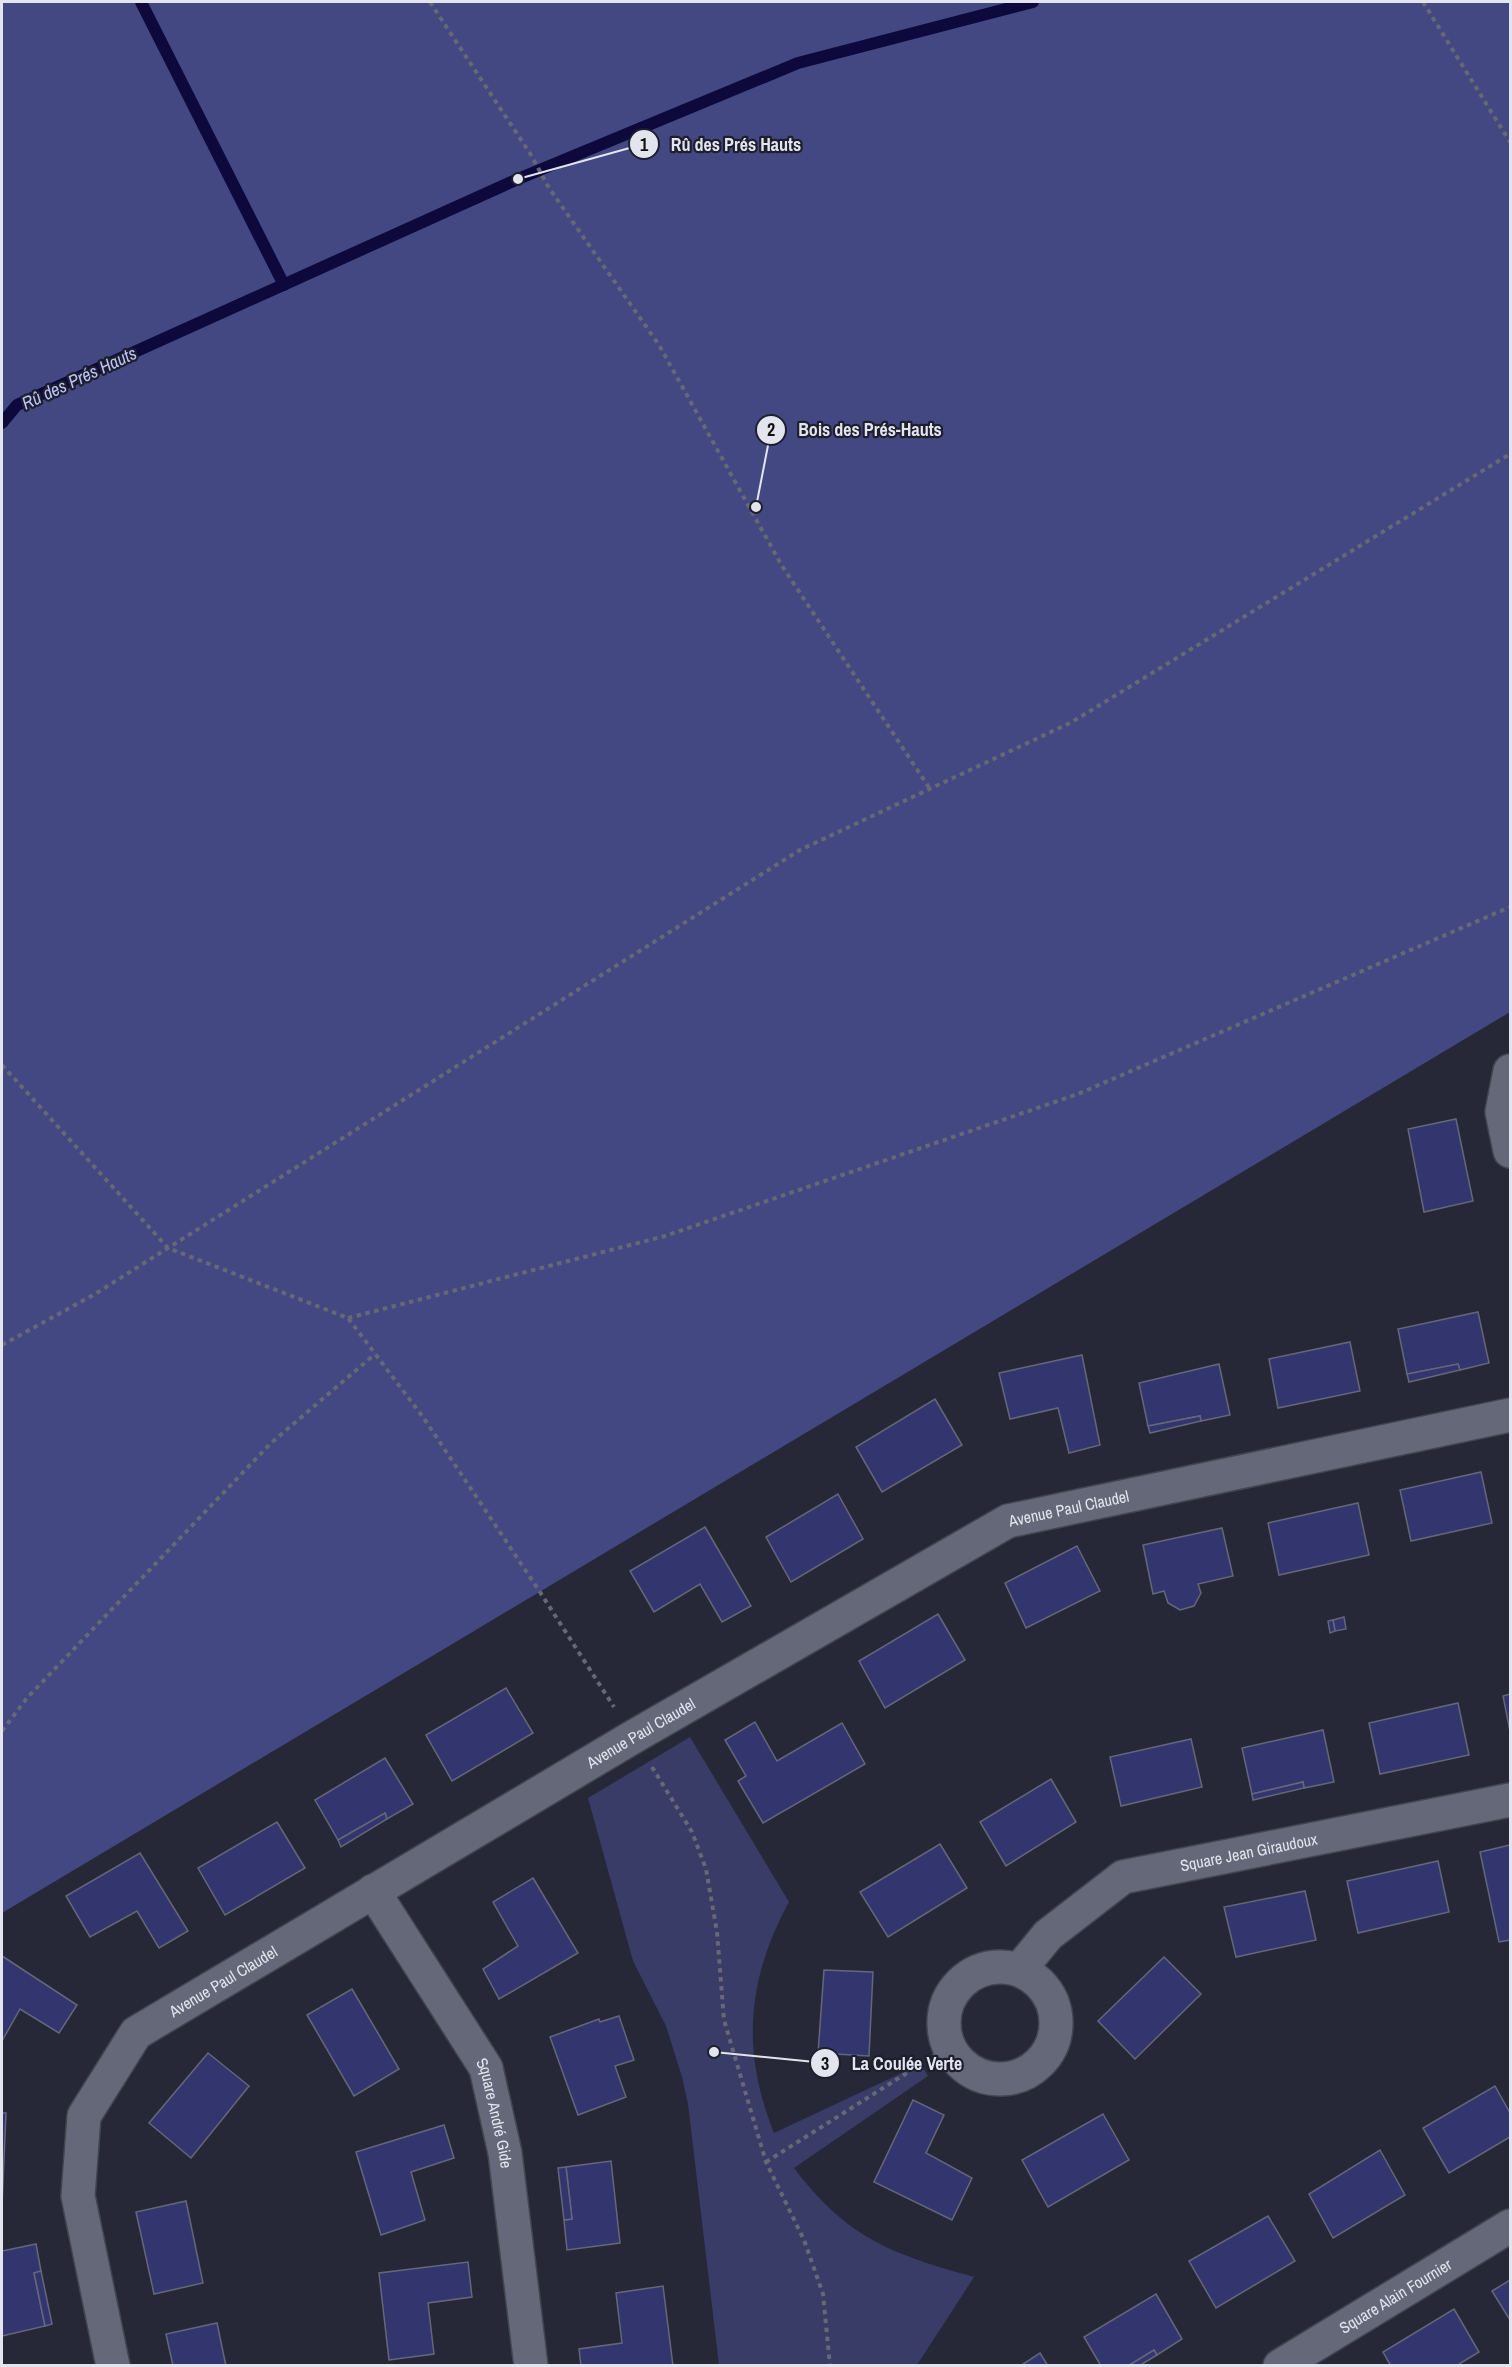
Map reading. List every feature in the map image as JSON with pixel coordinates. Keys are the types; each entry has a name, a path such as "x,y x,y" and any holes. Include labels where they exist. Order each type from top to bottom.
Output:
{"street":[{"path":"1510,1071 1502,1112 1510,1151"},
{"name":"Avenue Paul Claudel","path":"113,2366 78,2196 84,2116 136,2033 633,1737 1008,1521 1510,1415"},
{"name":"Square Jean Giraudoux","path":"1020,1969 1048,1935 1123,1876 1510,1800"},
{"name":"Square André Gide","path":"373,1891 486,2068 505,2153 531,2366"},
{"path":"1001,1966 1020,1969 1036,1978 1048,1992 1055,2009 1056,2028 1052,2046 1042,2061 1027,2073 1010,2079 992,2079 974,2074 959,2062 948,2047 943,2028 945,2009 952,1992 965,1978 982,1969 1001,1966"},
{"name":"Square Alain Fournier","path":"1280,2366 1510,2226"}],"path":[{"path":"430,2 531,155 549,188 658,345 782,566 930,789"},
{"path":"1423,2 1510,142"},
{"path":"2,1345 95,1294 800,850 1072,722 1510,454"},
{"path":"348,1318 665,1236 1078,1094 1510,907"},
{"path":"2,1065 168,1248 348,1318 423,1418 532,1580 633,1737 692,1832 706,1869 717,1932 724,2020 766,2162 804,2241 823,2294 830,2366"},
{"path":"2,1731 27,1698 270,1444 375,1354"},
{"path":"766,2162 948,2047"}],"shaded area":[{"path":"2,2 1510,2 1510,1012 2,1913"},
{"path":"690,1737 789,1902 764,1959 753,2016 753,2044 757,2073 763,2103 774,2133 921,2064 928,2076 794,2168 833,2212 853,2228 895,2251 974,2277 917,2365 719,2365 688,2104 682,2077 666,2026 633,1961 588,1798"}],"building":[{"path":"1456,1119 1473,1201 1424,1212 1408,1129"},
{"path":"1478,1312 1489,1363 1460,1370 1458,1364 1407,1374 1398,1329"},
{"path":"1350,1342 1360,1391 1278,1408 1269,1359"},
{"path":"1082,1355 1100,1445 1069,1453 1058,1408 1010,1419 999,1373"},
{"path":"1219,1364 1230,1415 1201,1421 1200,1416 1148,1426 1139,1383"},
{"path":"1458,1364 1460,1370 1409,1382 1407,1374"},
{"path":"935,1399 962,1445 882,1492 856,1447"},
{"path":"1200,1416 1201,1421 1150,1433 1148,1426"},
{"path":"1481,1472 1492,1523 1411,1541 1400,1490"},
{"path":"838,1494 863,1539 791,1582 766,1537"},
{"path":"1358,1503 1369,1555 1279,1575 1268,1523"},
{"path":"705,1527 751,1606 722,1622 700,1584 654,1612 630,1571"},
{"path":"1222,1528 1233,1576 1198,1584 1201,1593 1194,1606 1180,1610 1168,1603 1164,1591 1153,1594 1143,1545"},
{"path":"1077,1546 1100,1591 1026,1628 1005,1583"},
{"path":"938,1614 965,1660 885,1708 859,1661"},
{"path":"1344,1617 1346,1629 1335,1631 1333,1620"},
{"path":"1333,1620 1335,1631 1330,1633 1328,1621"},
{"path":"506,1688 533,1733 452,1781 426,1735"},
{"path":"1510,1694 1510,1731 1503,1696"},
{"path":"1458,1703 1469,1755 1380,1774 1369,1723"},
{"path":"755,1722 777,1761 842,1723 865,1764 763,1823 738,1781 746,1776 725,1740"},
{"path":"1323,1730 1334,1782 1304,1788 1303,1782 1252,1794 1242,1748"},
{"path":"1191,1739 1202,1787 1121,1806 1110,1757"},
{"path":"385,1758 413,1804 387,1819 385,1813 338,1840 315,1800"},
{"path":"1051,1779 1076,1822 1006,1866 980,1822"},
{"path":"1303,1782 1304,1788 1253,1800 1252,1794"},
{"path":"385,1813 387,1819 341,1847 338,1840"},
{"path":"277,1822 305,1868 225,1915 198,1868"},
{"path":"940,1844 967,1888 888,1937 860,1892"},
{"path":"1510,1845 1510,1940 1499,1942 1480,1852"},
{"path":"140,1853 188,1931 159,1948 137,1911 90,1937 66,1896"},
{"path":"1438,1861 1449,1912 1358,1933 1347,1881"},
{"path":"533,1878 578,1953 499,1999 483,1969 518,1946 493,1902"},
{"path":"1305,1891 1316,1940 1236,1957 1224,1907"},
{"path":"2,1956 77,2005 59,2033 20,2009 2,2041"},
{"path":"1164,1957 1201,1994 1135,2059 1098,2021"},
{"path":"824,1970 873,1972 869,2056 818,2053"},
{"path":"352,1989 399,2069 354,2096 307,2015"},
{"path":"619,2016 634,2060 615,2066 626,2097 578,2115 550,2037 599,2019 600,2022"},
{"path":"208,2053 249,2086 191,2158 149,2123"},
{"path":"1495,2086 1510,2113 1510,2137 1449,2173 1423,2128"},
{"path":"913,2100 944,2115 926,2153 972,2178 952,2220 874,2182"},
{"path":"2,2113 6,2113 2,2206"},
{"path":"1103,2114 1129,2160 1048,2207 1022,2160"},
{"path":"444,2125 454,2158 411,2172 425,2220 381,2235 356,2152"},
{"path":"1380,2150 1405,2195 1333,2238 1309,2194"},
{"path":"611,2161 620,2243 567,2250 564,2220 572,2219 566,2167"},
{"path":"566,2167 572,2219 564,2220 558,2168"},
{"path":"186,2201 203,2283 154,2294 136,2212"},
{"path":"1268,2216 1295,2261 1216,2308 1189,2261"},
{"path":"36,2244 41,2271 34,2273 45,2326 2,2336 2,2251"},
{"path":"468,2262 472,2297 428,2303 434,2354 389,2360 379,2273"},
{"path":"41,2271 52,2324 45,2326 34,2273"},
{"path":"1510,2280 1510,2320 1492,2291"},
{"path":"663,2286 673,2366 581,2366 579,2349 622,2343 616,2293"},
{"path":"1156,2294 1182,2339 1157,2355 1154,2350 1128,2366 1101,2366 1084,2337"},
{"path":"1454,2309 1479,2352 1456,2366 1391,2366 1383,2352"},
{"path":"217,2323 226,2366 173,2366 166,2334"},
{"path":"1154,2350 1157,2355 1139,2366 1128,2366"},
{"path":"1040,2353 1048,2366 1020,2366"}],"waterway":[{"path":"141,2 284,285"},
{"name":"Rû des Prés Hauts","path":"2,423 17,405 518,179 798,63 1033,2"}],"place":[{"name":"Rû des Prés Hauts","path":"518,179"},
{"name":"Bois des Prés-Hauts","path":"756,507"},
{"name":"La Coulée Verte","path":"714,2052"}]}
